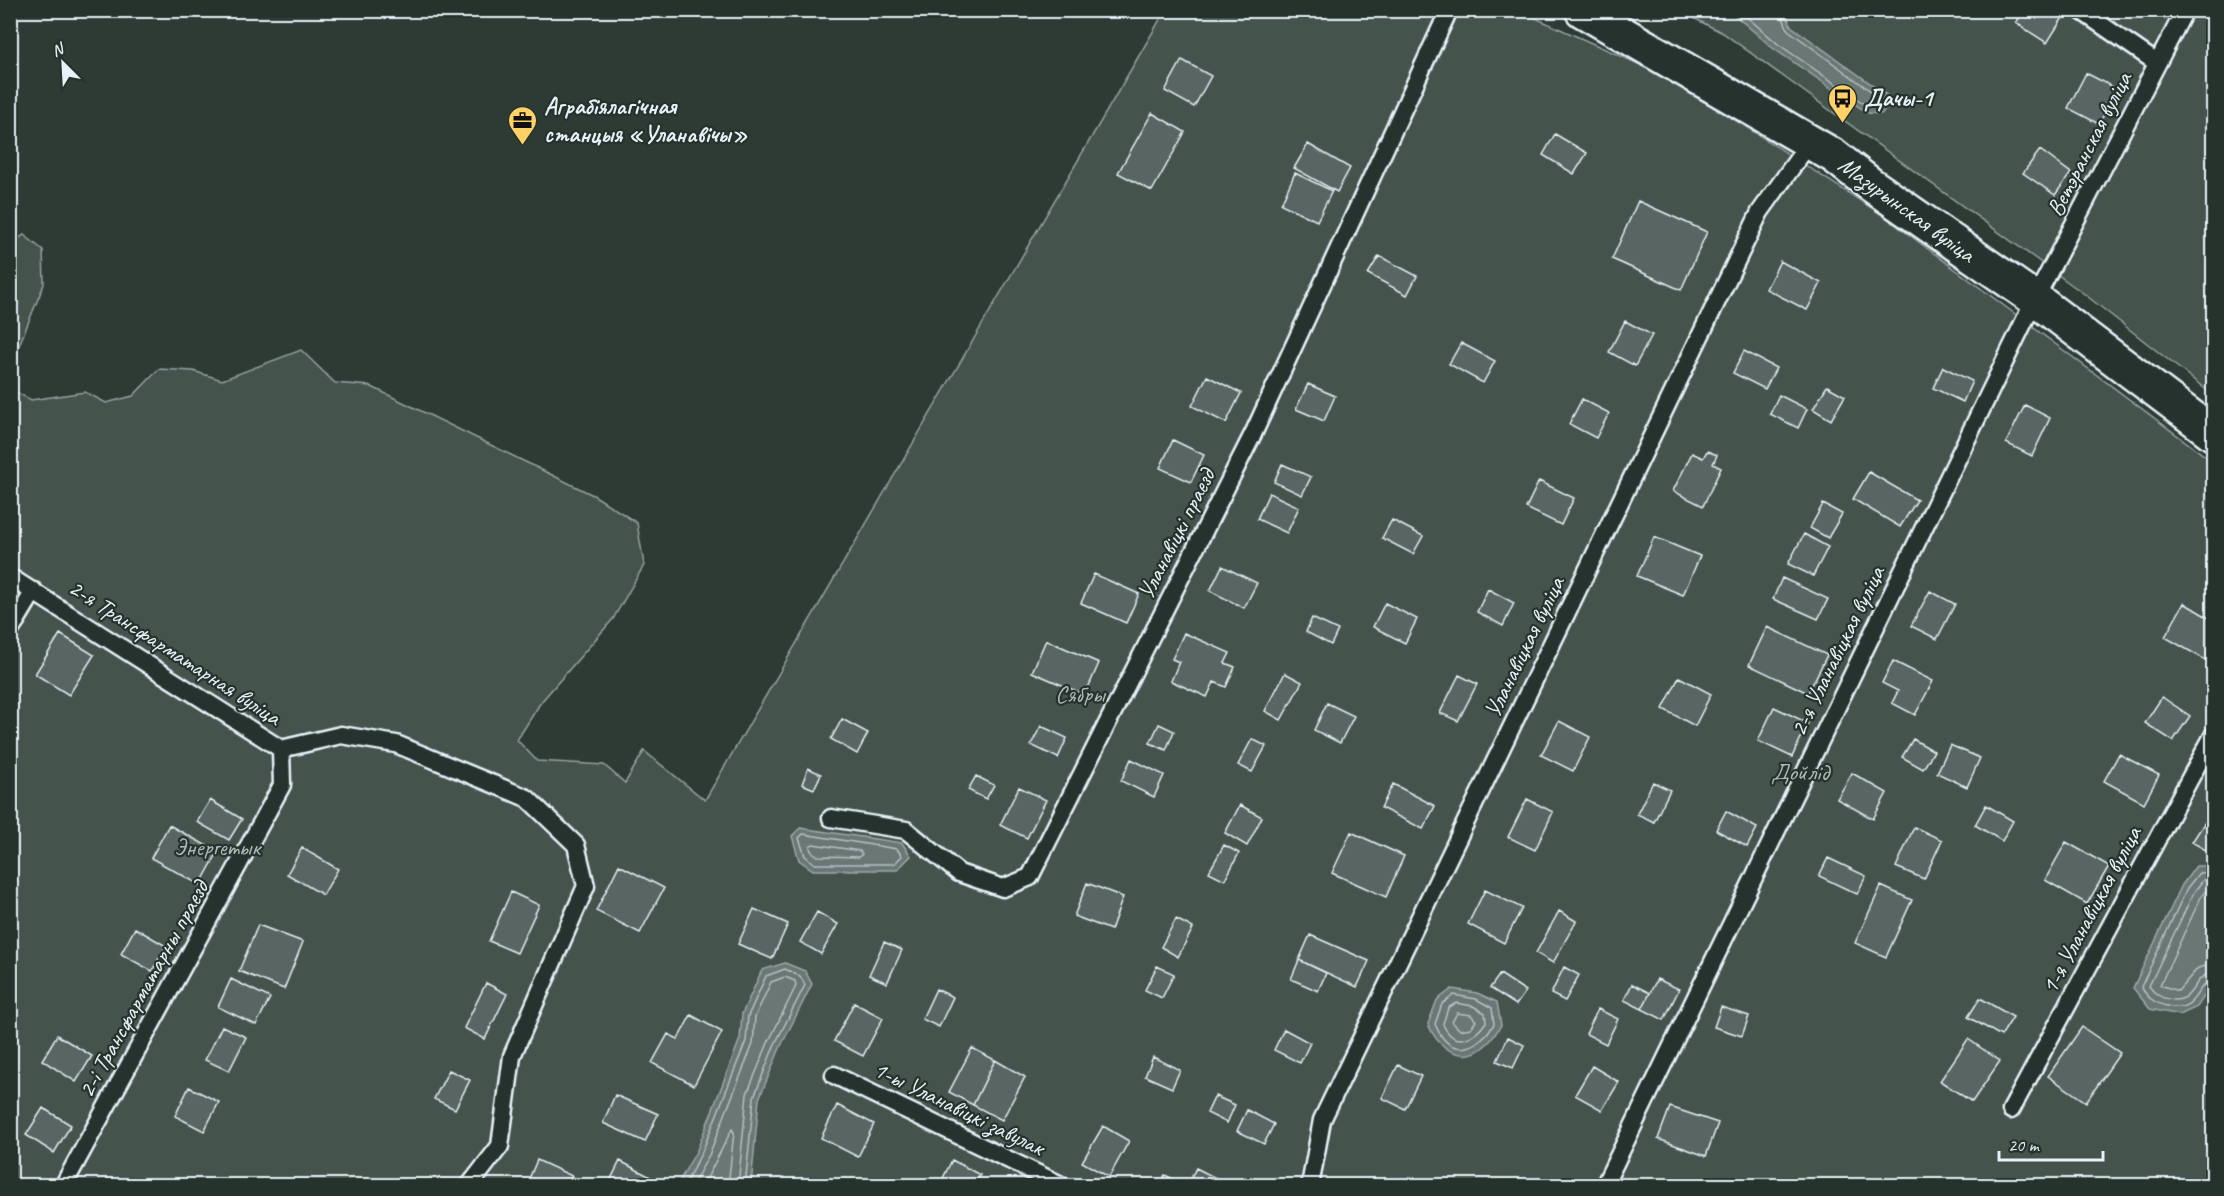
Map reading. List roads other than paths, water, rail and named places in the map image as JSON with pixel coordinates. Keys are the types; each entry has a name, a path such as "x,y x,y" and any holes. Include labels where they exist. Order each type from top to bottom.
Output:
{"street":[{"name":"Мазурынская вуліца","path":"1582,10 1834,156 2035,299 2214,434"}],"lane":[{"name":"Уланавіцкі праезд","path":"831,818 906,830 959,873 1003,888 1030,877 1254,432 1449,10"},
{"path":"2080,10 2157,63"},
{"name":"Ветэранская вуліца","path":"2035,299 2185,10"},
{"name":"Уланавіцкая вуліца","path":"1310,1185 1322,1120 1760,212 1810,142"},
{"name":"2-я Уланавіцкая вуліца","path":"1604,1185 2035,299"},
{"name":"2-я Трансфарматарная вуліца","path":"10,577 281,748 341,735 396,744 528,798 576,845 586,886 512,1056 500,1146 469,1185"},
{"path":"10,631 34,591"},
{"name":"1-я Уланавіцкая вуліца","path":"2011,1110 2214,734"},
{"name":"2-і Трансфарматарны праезд","path":"63,1185 282,785 281,748"},
{"name":"1-ы Уланавіцкі завулак","path":"834,1075 1063,1185"}],"water":[{"path":"1730,11 1785,11 1791,26 1889,97 1890,106 1881,114 1868,113 1774,49"},
{"path":"800,828 902,843 911,856 897,870 813,870 799,860 792,836"},
{"path":"2196,866 2213,866 2213,983 2197,1007 2180,1015 2150,1009 2133,988 2182,885"},
{"path":"785,963 805,971 812,984 780,1048 759,1099 751,1185 677,1185 697,1150 740,1039 742,1014 762,970"},
{"path":"1452,989 1477,993 1497,1002 1501,1025 1487,1044 1478,1051 1469,1054 1452,1052 1432,1033 1428,1024 1437,1000"}],"place":[{"name":"Дачы-1","path":"1843,124"},
{"name":"Аграбіялагічная станцыя «Уланавічы»","path":"523,146"}],"park label":[{"name":"Сябры","path":"1080,694"},
{"name":"Дойлід","path":"1800,772"},
{"name":"Энергетык","path":"217,847"}]}
